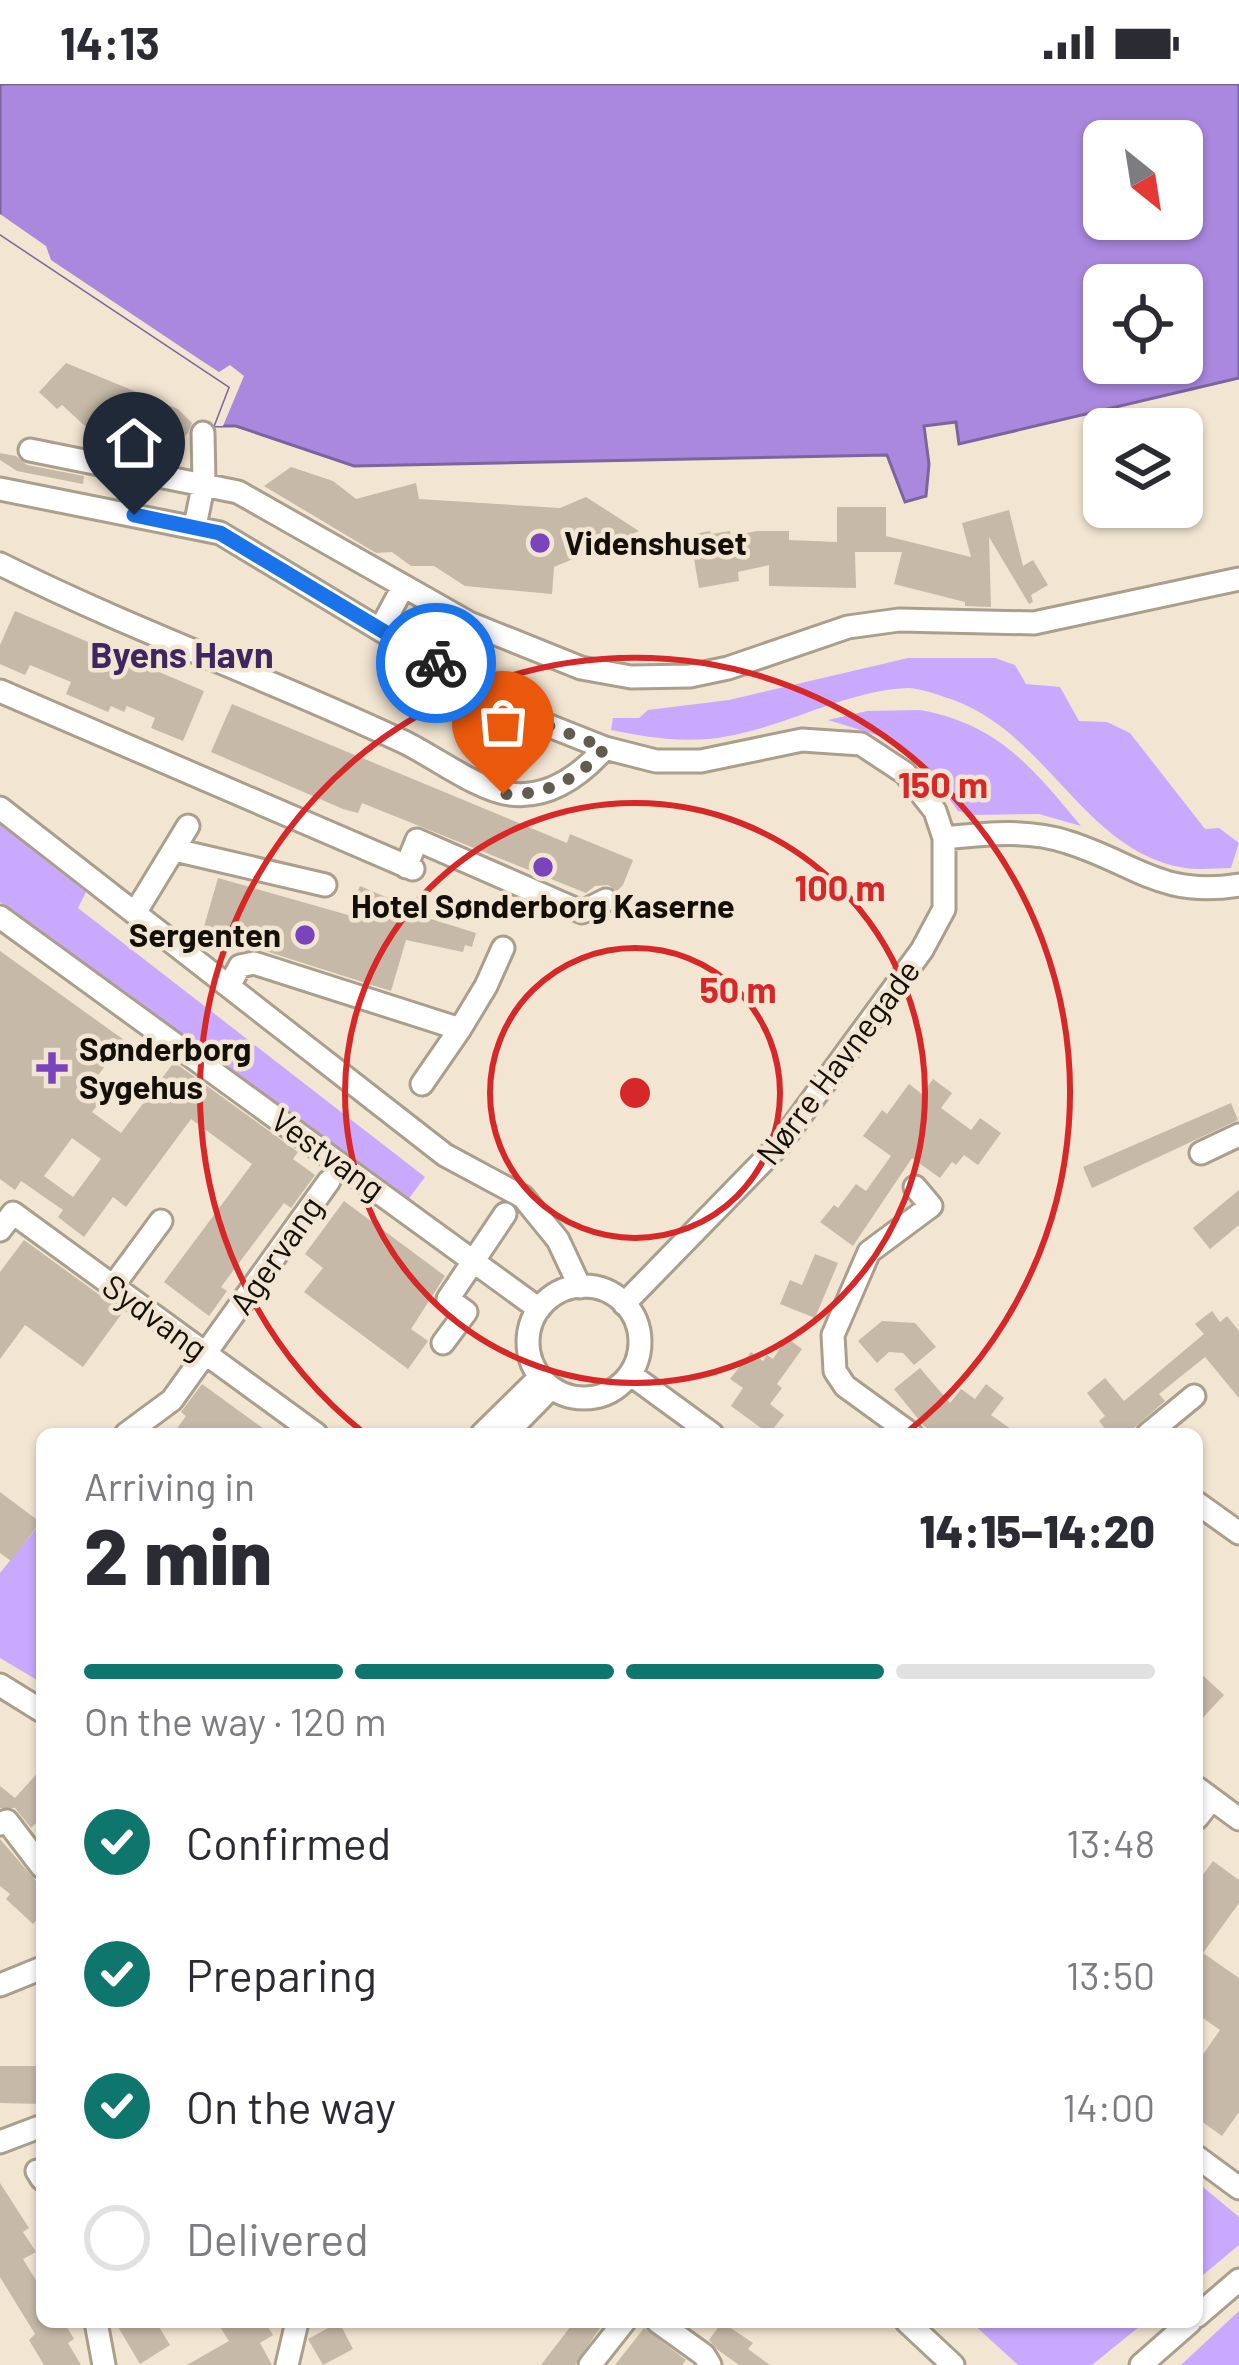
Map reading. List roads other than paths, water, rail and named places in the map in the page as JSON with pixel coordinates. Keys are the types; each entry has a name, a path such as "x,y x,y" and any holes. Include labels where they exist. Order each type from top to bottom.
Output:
{"street":[{"path":"195,526 204,482 203,433"},
{"path":"30,450 238,492 469,622 581,668 631,677 690,676 728,668 848,627 899,620 1034,623 1239,579"},
{"name":"Nørre Havnegade","path":"0,489 220,533 485,693 605,748 656,761 701,761 738,757 802,740 861,745 905,773 935,811 944,838 944,909 922,950 778,1144 624,1304"},
{"path":"1,569 406,743 503,794 549,790 583,773 605,748"},
{"path":"381,628 403,587"},
{"path":"0,691 410,868 417,840 582,912 606,900"},
{"path":"0,808 445,1155 523,1197 558,1240 580,1286"},
{"path":"135,913 188,826"},
{"path":"944,838 1032,835 1064,840 1137,874 1183,888 1239,885"},
{"path":"175,850 325,885"},
{"name":"Vestvang","path":"0,917 539,1309"},
{"path":"422,1084 486,986 503,947"},
{"path":"229,986 240,966 254,963 460,1029"},
{"path":"1201,1154 1239,1136"},
{"name":"Agervang","path":"134,1428 172,1400 329,1180"},
{"path":"903,1428 844,1386 831,1354 832,1335 868,1252 932,1206 915,1187"},
{"name":"Sydvang","path":"0,1231 13,1213 308,1428"},
{"path":"443,1343 466,1312 448,1299 505,1214"},
{"path":"113,1286 161,1221"},
{"path":"580,1286 596,1288 624,1304 635,1320 639,1338 638,1357 630,1374 602,1395 567,1396 545,1382 531,1361 528,1343 539,1309 550,1297 580,1286"},
{"path":"630,1374 704,1428"},
{"path":"489,1428 545,1382"},
{"path":"510,1428 545,1382"},
{"path":"1155,1428 1194,1396"},
{"path":"1203,1507 1239,1533"},
{"path":"0,1684 36,1707"},
{"path":"1204,1793 1239,1819"},
{"path":"0,1824 7,1821 36,1859"},
{"path":"0,1985 36,1970"},
{"path":"0,2142 36,2128"},
{"path":"1203,2161 1239,2188"},
{"path":"1203,2311 1239,2280"},
{"path":"97,2328 104,2365"},
{"path":"287,2365 296,2328"},
{"path":"590,2365 619,2328"},
{"path":"666,2328 710,2365"},
{"path":"913,2328 953,2365"},
{"path":"1141,2365 1184,2328"}],"place":[{"name":"Videnshuset","path":"540,543"},
{"name":"Hotel Sønderborg Kaserne","path":"543,867"},
{"name":"Sergenten","path":"305,935"},
{"name":"Sønderborg Sygehus","path":"52,1068"}],"district":[{"name":"Byens Havn","path":"182,655"}]}
